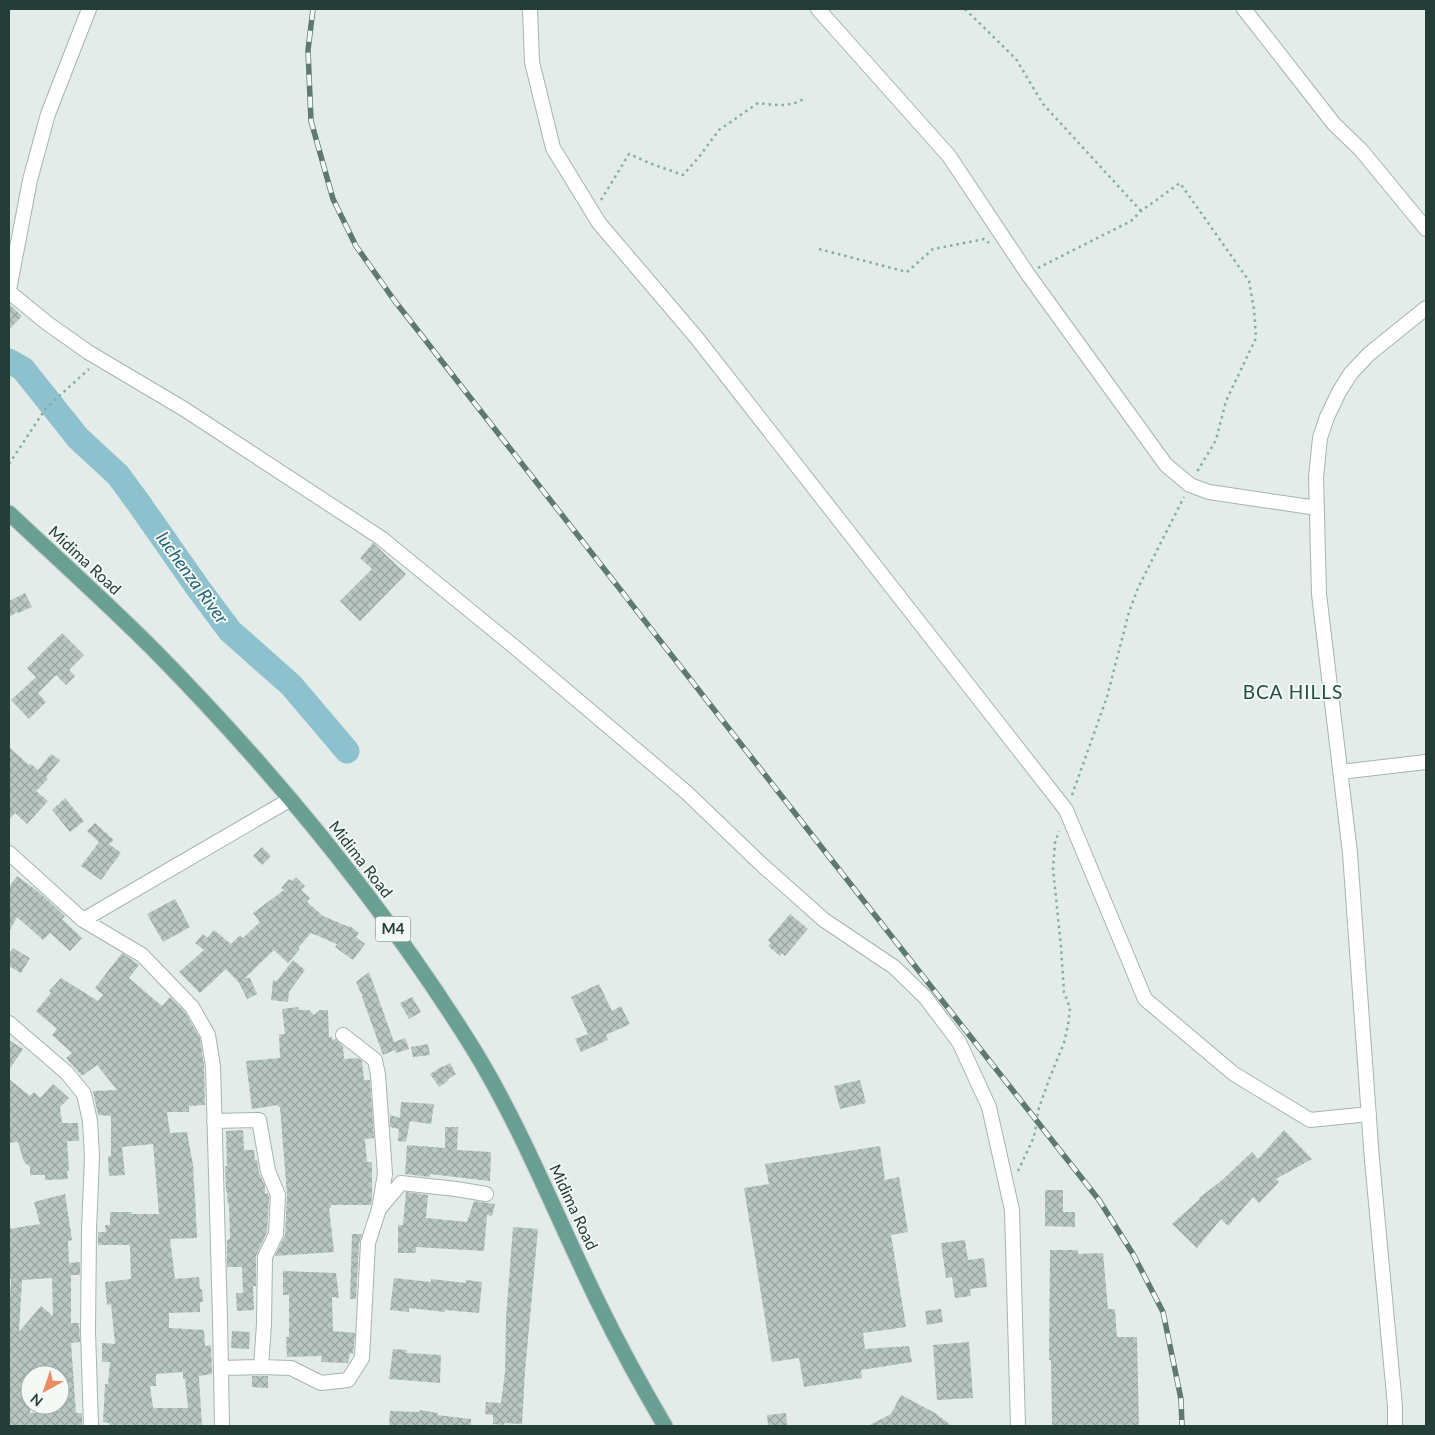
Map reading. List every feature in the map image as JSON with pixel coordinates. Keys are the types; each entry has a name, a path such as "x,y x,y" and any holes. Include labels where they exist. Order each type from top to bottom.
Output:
{"main road":[{"name":"Midima Road","path":"9,513 153,649 234,736 290,799 362,887 423,971 475,1052 508,1112 539,1173 599,1304 632,1370 665,1426"}],"street":[{"path":"89,9 48,114 30,180 9,291 47,323 101,360 184,409 381,538 517,649 686,792 760,864 824,920 894,968 925,997 959,1042 989,1107 1012,1210 1018,1426"},
{"path":"530,9 532,62 553,148 593,213 606,231 696,336 1066,810 1145,1000 1234,1074 1310,1120 1370,1114"},
{"path":"818,9 949,156 1027,273 1166,465 1190,485 1209,492 1317,508"},
{"path":"1244,9 1334,124 1361,150 1426,230"},
{"path":"1395,1426 1396,1406 1373,1170 1350,853 1319,594 1316,478 1320,438 1339,392 1351,374 1369,354 1426,308"},
{"path":"1340,772 1426,762"},
{"path":"83,920 290,799"},
{"path":"9,853 83,920 142,955 192,1006 208,1035 213,1066 222,1426"},
{"path":"9,1023 67,1072 84,1094 90,1121 92,1158 88,1277 90,1426"},
{"path":"221,1368 291,1368 321,1383 348,1380 362,1358 368,1243 379,1210 385,1174 378,1075 375,1060 342,1034"},
{"path":"214,1122 259,1120 268,1171 278,1195 276,1234 265,1257 261,1367"},
{"path":"379,1210 402,1183 486,1194"}],"path":[{"path":"965,9 1016,59 1043,104 1141,211"},
{"path":"593,213 629,154 683,175 719,130 758,103 796,104 805,98"},
{"path":"1017,1177 1034,1137 1039,1108 1064,1043 1070,1008 1064,992 1062,947 1053,868 1055,843 1107,697 1129,612 1138,588 1190,485 1216,440 1226,401 1256,338 1254,309 1249,281 1180,183 1141,211 1131,221 1027,273"},
{"path":"819,250 907,272 933,249 984,239 991,244"},
{"path":"9,464 46,408 73,382 101,360"}],"building":[{"path":"9,304 22,316 9,330"},
{"path":"373,543 406,574 360,621 340,601 372,569 360,558"},
{"path":"25,593 32,607 9,617 9,601"},
{"path":"62,633 84,655 69,670 75,676 66,685 56,675 38,693 46,702 29,719 11,700 36,677 27,668"},
{"path":"9,747 29,765 31,764 38,770 51,754 60,760 46,777 48,779 36,791 48,801 27,824 15,813 9,820"},
{"path":"65,798 84,821 70,832 52,810"},
{"path":"95,823 114,840 109,844 121,853 101,880 81,866 99,842 87,831"},
{"path":"262,847 271,856 262,865 253,856"},
{"path":"17,876 40,893 65,916 62,919 82,938 70,951 50,933 43,940 17,917 9,932 9,887"},
{"path":"296,877 305,886 301,890 310,898 307,902 323,916 350,926 359,933 356,937 365,944 353,960 335,947 337,944 311,933 288,963 274,950 245,978 250,978 257,994 247,999 239,983 226,969 200,993 179,972 204,950 195,943 203,934 207,938 214,930 231,944 240,935 243,938 260,922 253,913 284,890 281,888 289,879 292,881"},
{"path":"175,899 190,927 163,942 147,914"},
{"path":"790,914 808,929 785,956 782,953 780,956 768,946 771,943 768,940"},
{"path":"13,948 30,958 21,973 9,966 9,954"},
{"path":"122,953 139,965 129,978 162,1006 170,997 185,1012 200,1038 204,1066 205,1105 189,1106 189,1112 167,1112 170,1133 187,1132 194,1171 197,1238 170,1239 175,1279 199,1277 203,1302 200,1302 200,1312 169,1313 169,1328 204,1330 205,1346 211,1345 212,1374 199,1376 202,1426 109,1426 109,1423 103,1422 105,1384 108,1384 110,1362 102,1362 102,1343 115,1344 111,1304 107,1305 105,1282 131,1279 130,1245 98,1245 98,1232 106,1232 105,1225 110,1225 110,1212 159,1214 153,1144 122,1147 125,1175 109,1176 108,1156 111,1156 111,1116 98,1115 93,1091 117,1090 97,1065 82,1076 66,1058 72,1053 52,1035 57,1029 36,1011 51,993 49,991 61,978 98,1001 103,995 95,988","holes":["183,1372 183,1379 185,1379 188,1408 153,1408 150,1386 156,1386 156,1374"]},
{"path":"293,960 305,970 289,992 288,1002 271,1000 273,980 277,981"},
{"path":"369,972 394,1042 405,1038 409,1049 396,1053 395,1050 383,1055 363,996 356,982"},
{"path":"599,984 612,1011 621,1006 630,1024 606,1035 608,1040 581,1052 575,1039 588,1034 571,997"},
{"path":"412,997 421,1012 409,1019 400,1003"},
{"path":"298,1007 299,1010 309,1010 314,1015 320,1010 328,1010 329,1037 332,1037 332,1040 336,1039 343,1046 344,1059 358,1058 362,1061 364,1080 370,1080 374,1138 365,1139 367,1162 372,1162 372,1196 371,1205 331,1205 331,1208 329,1208 334,1252 275,1256 285,1235 287,1195 280,1107 278,1105 252,1109 246,1061 280,1058 279,1034 285,1034 282,1009"},
{"path":"9,1040 23,1049 9,1070"},
{"path":"428,1044 430,1055 413,1057 411,1047"},
{"path":"450,1063 456,1074 439,1087 430,1074"},
{"path":"9,1079 30,1096 34,1092 40,1098 53,1084 69,1098 60,1107 62,1123 78,1123 79,1141 67,1141 68,1179 45,1180 45,1175 30,1175 30,1167 24,1162 18,1142 9,1143"},
{"path":"860,1080 866,1103 840,1109 834,1086"},
{"path":"401,1102 434,1104 431,1124 410,1121 406,1142 398,1141 399,1129 390,1127 390,1115 400,1118"},
{"path":"445,1127 458,1127 457,1150 491,1152 490,1181 430,1174 430,1177 405,1174 407,1145 445,1148"},
{"path":"243,1130 244,1150 254,1150 255,1160 257,1160 259,1173 265,1186 265,1194 268,1193 269,1197 267,1232 256,1256 256,1286 253,1286 254,1310 237,1311 236,1293 243,1293 242,1267 227,1267 227,1240 230,1239 225,1166 227,1166 226,1131"},
{"path":"1284,1130 1312,1159 1276,1179 1279,1182 1259,1203 1253,1197 1228,1226 1221,1219 1197,1248 1172,1224 1252,1152 1258,1159"},
{"path":"880,1146 885,1180 899,1177 908,1232 891,1235 906,1327 863,1333 865,1349 909,1346 912,1362 861,1370 862,1378 804,1387 799,1358 772,1362 744,1188 769,1184 765,1164"},
{"path":"1045,1190 1063,1190 1063,1212 1075,1212 1075,1227 1045,1226"},
{"path":"406,1192 428,1195 426,1218 467,1222 474,1201 495,1204 492,1216 487,1215 484,1251 416,1247 416,1253 398,1253 398,1225 403,1225"},
{"path":"65,1194 72,1240 68,1241 69,1263 80,1262 80,1275 71,1275 71,1323 79,1323 80,1342 71,1343 76,1413 82,1413 82,1426 11,1426 9,1422 9,1313 11,1279 9,1279 9,1229 40,1224 34,1202","holes":["52,1278 53,1316 41,1306 19,1332 22,1280"]},
{"path":"513,1227 538,1229 522,1424 505,1423 504,1425 493,1424 493,1415 485,1414 486,1402 501,1403 505,1372 506,1318"},
{"path":"352,1234 362,1234 359,1243 356,1299 350,1299"},
{"path":"965,1240 968,1260 984,1258 987,1287 970,1289 971,1296 955,1298 952,1277 946,1278 941,1243"},
{"path":"1050,1250 1078,1250 1078,1254 1103,1253 1108,1309 1115,1309 1117,1337 1137,1337 1139,1426 1052,1426 1051,1360 1049,1360"},
{"path":"283,1271 336,1273 339,1298 332,1297 333,1331 355,1333 353,1354 350,1353 348,1363 321,1362 322,1356 287,1357 286,1337 289,1337 289,1295 283,1295"},
{"path":"394,1278 431,1282 431,1279 466,1283 466,1280 482,1282 479,1313 409,1308 409,1312 390,1310"},
{"path":"941,1309 943,1322 927,1325 925,1311"},
{"path":"232,1331 250,1332 249,1349 231,1348"},
{"path":"969,1342 973,1398 937,1400 933,1345"},
{"path":"393,1349 407,1350 406,1353 441,1355 440,1383 389,1379"},
{"path":"252,1376 268,1376 268,1388 252,1387"},
{"path":"901,1395 935,1413 952,1426 868,1426 891,1414"},
{"path":"420,1410 438,1413 437,1415 471,1419 471,1426 389,1426 390,1411 419,1412"},
{"path":"786,1413 787,1426 768,1426 767,1415"}],"waterway":[{"name":"luchenza River","path":"9,361 23,369 78,438 118,475 230,631 291,685 347,751"}],"railway":[{"path":"313,9 308,50 311,121 333,199 356,246 394,300 1099,1200 1133,1254 1163,1312 1181,1399 1182,1426"}],"district":[{"name":"BCA HILLS","path":"1293,692"}]}
